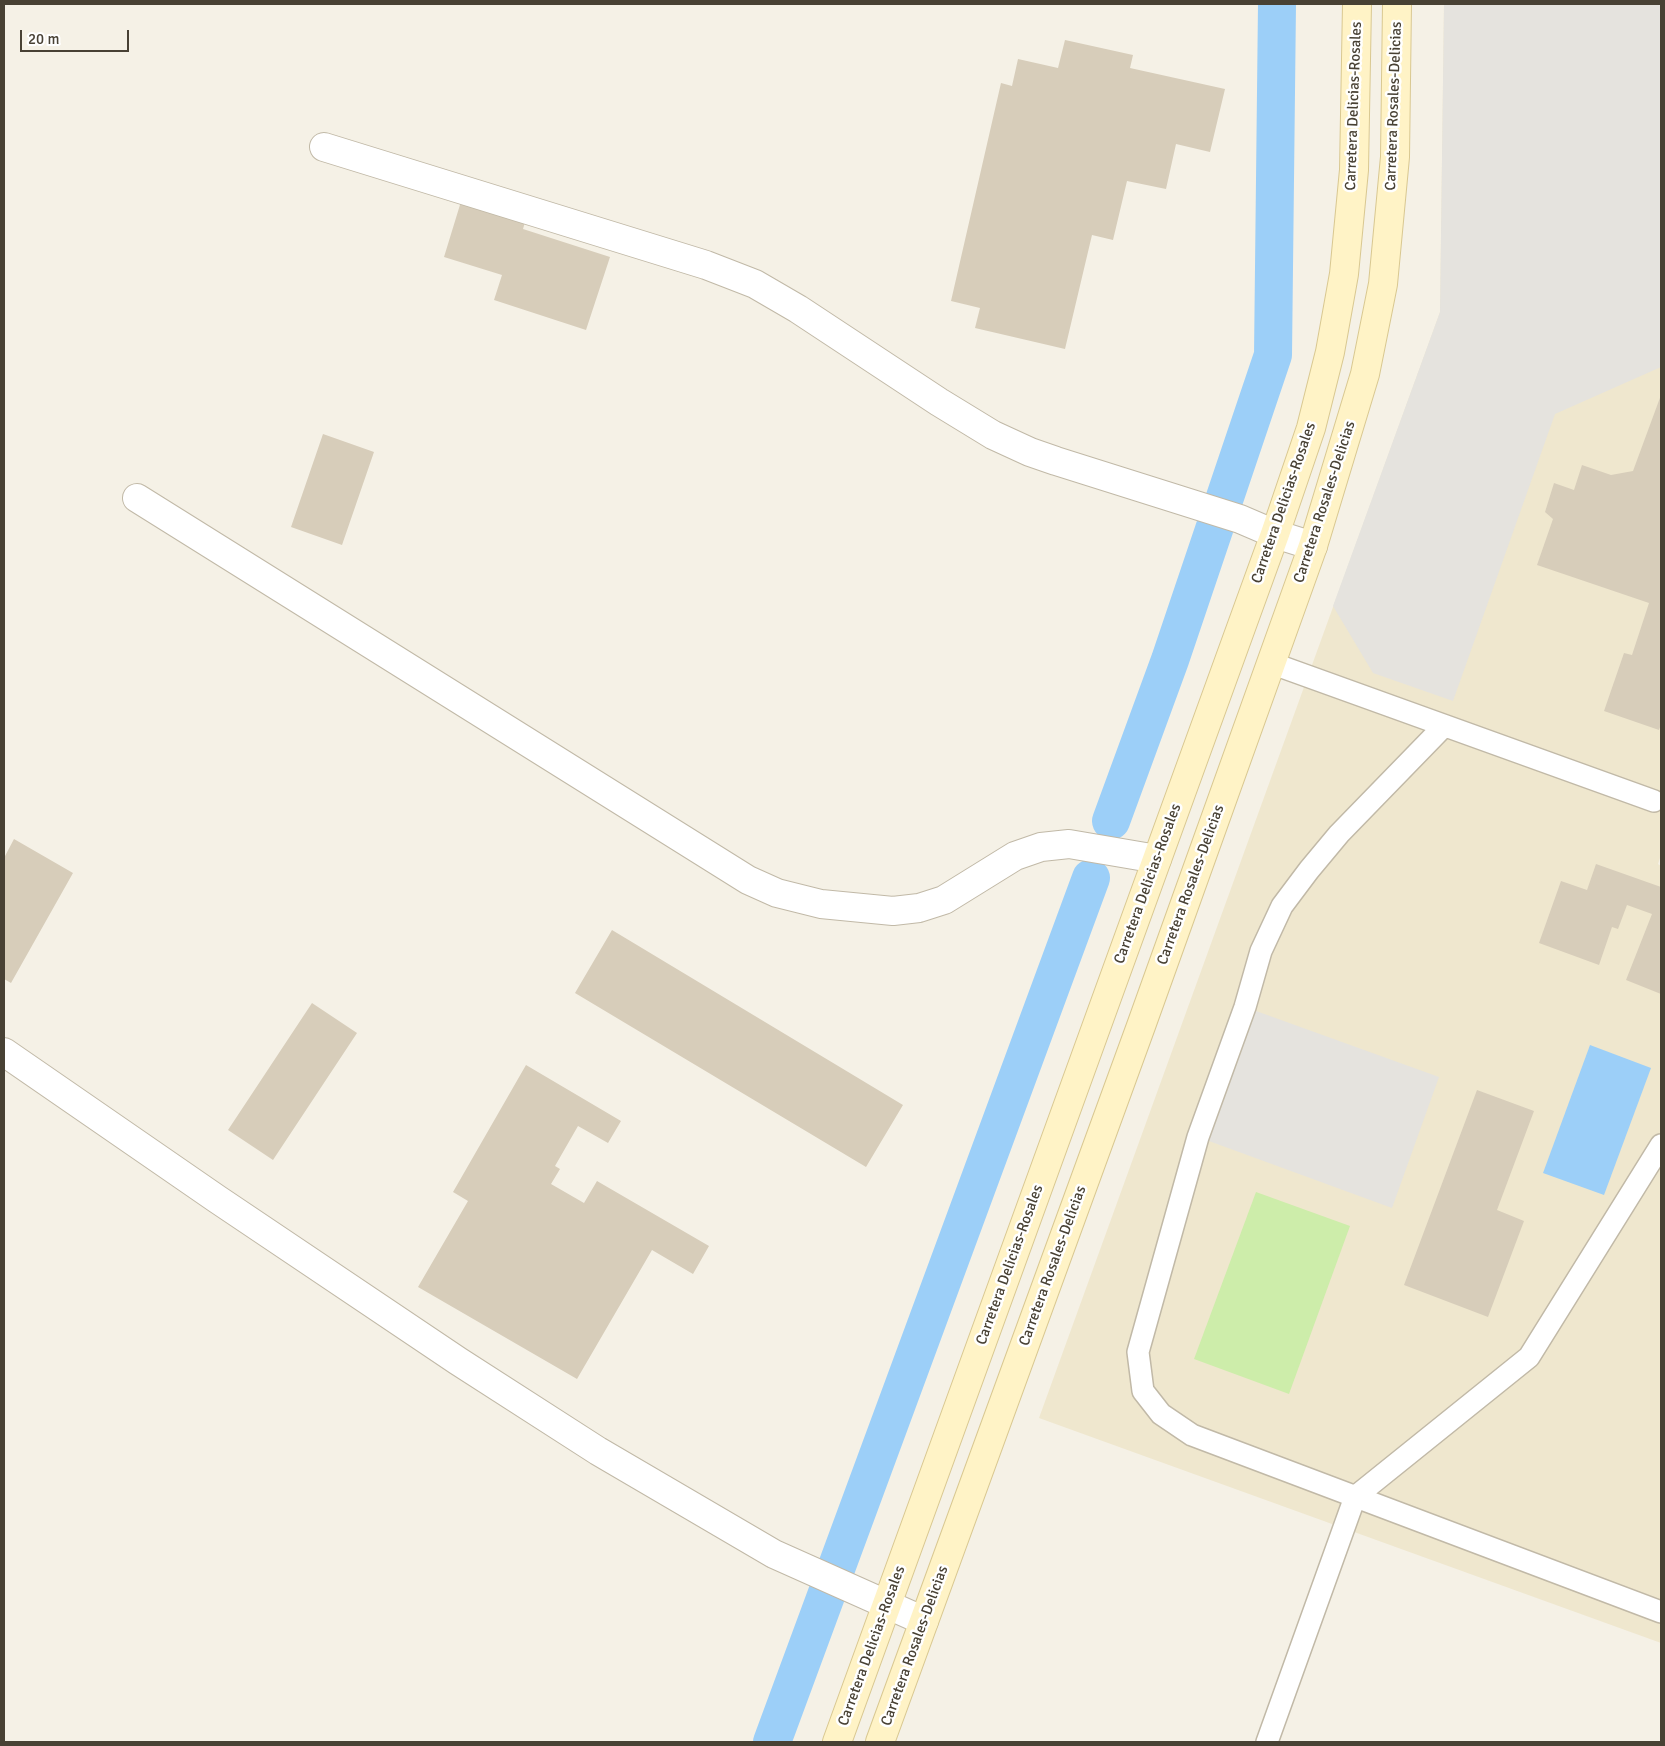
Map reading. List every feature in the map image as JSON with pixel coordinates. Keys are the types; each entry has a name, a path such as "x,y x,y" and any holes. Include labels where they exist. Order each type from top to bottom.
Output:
{"main road":[{"name":"Carretera Delicias-Rosales","path":"837,1742 1275,534 1311,428 1330,352 1344,274 1354,170 1357,4"},
{"name":"Carretera Rosales-Delicias","path":"880,1742 1313,546 1365,374 1383,284 1395,157 1397,4"}],"street":[{"path":"324,146 706,264 754,284 798,310 993,435 1030,452 1240,520 1313,546"},
{"path":"136,498 748,880 777,893 821,904 893,911 919,908 944,900 1015,856 1041,847 1069,844 1157,859"},
{"path":"4,1052 225,1205 458,1361 598,1451 774,1554 924,1622"}],"lane":[{"path":"1271,663 1654,801"},
{"path":"1444,726 1339,834 1282,906 1261,951 1245,1007 1198,1137 1138,1352 1143,1390 1161,1414 1192,1435 1661,1612"},
{"path":"1267,1742 1355,1497 1529,1357 1661,1145"}],"shaded area":[{"path":"1444,4 1661,4 1661,855 1658,864 1661,866 1661,1643 1039,1418 1440,312"},
{"path":"1444,4 1661,4 1661,367 1555,414 1453,701 1373,673 1333,606 1440,312"},
{"path":"1245,1007 1439,1077 1392,1208 1198,1137"}],"green space":[{"path":"1256,1192 1350,1226 1289,1394 1194,1359"}],"water":[{"path":"1590,1045 1651,1068 1604,1195 1543,1173"}],"building":[{"path":"1065,40 1133,55 1130,68 1225,89 1210,152 1176,144 1166,189 1127,181 1113,240 1092,235 1065,349 975,328 980,308 951,301 1001,83 1012,86 1018,59 1058,68"},
{"path":"463,195 527,215 523,229 610,257 586,330 494,300 502,275 444,257"},
{"path":"1661,395 1661,724 1659,730 1604,711 1624,653 1632,655 1649,603 1537,565 1553,519 1545,512 1554,483 1574,490 1582,465 1611,475 1633,471"},
{"path":"323,434 374,452 342,545 291,527"},
{"path":"14,839 73,873 11,983 4,979 4,858"},
{"path":"1596,864 1661,887 1661,994 1626,980 1652,914 1627,905 1618,929 1612,927 1599,965 1539,943 1561,881 1587,890"},
{"path":"612,930 903,1105 866,1167 575,993"},
{"path":"312,1003 357,1033 273,1160 228,1130"},
{"path":"526,1065 621,1121 608,1143 578,1126 555,1166 560,1169 551,1184 584,1203 597,1181 709,1246 693,1274 652,1250 577,1379 418,1287 468,1201 453,1192"},
{"path":"1477,1090 1534,1111 1497,1210 1524,1221 1488,1317 1404,1285"}],"waterway":[{"path":"1111,821 1170,660 1273,355 1277,4"},
{"path":"772,1742 1091,878"}]}
